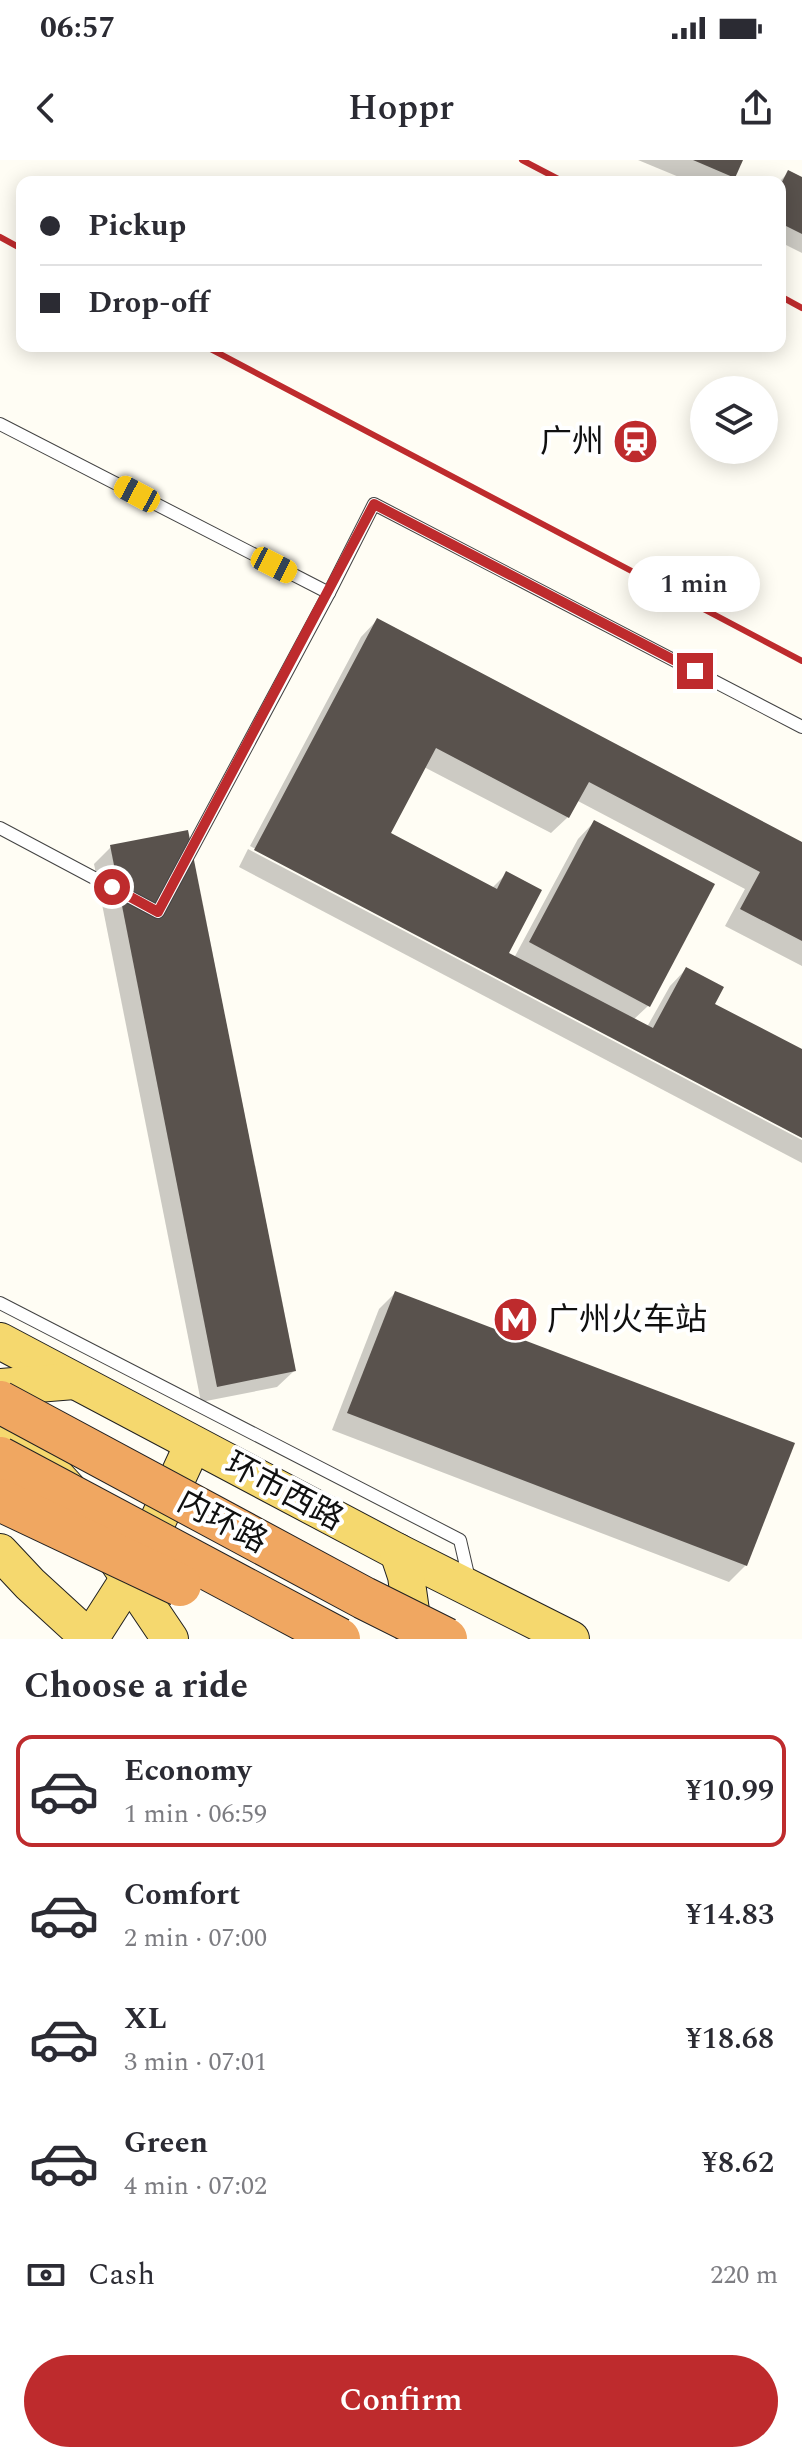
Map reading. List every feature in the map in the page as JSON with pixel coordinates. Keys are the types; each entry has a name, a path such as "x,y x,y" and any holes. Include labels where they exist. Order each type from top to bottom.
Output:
{"highway":[{"name":"内环路","path":"0,1402 446,1639"},
{"name":"内环路","path":"18,1456 339,1639"},
{"path":"0,1500 164,1578 310,1639"}],"main road":[{"name":"环市西路","path":"5,1346 471,1590 543,1635"},
{"path":"0,1387 74,1381"},
{"path":"18,1456 74,1381"},
{"path":"0,1424 18,1456 64,1483 170,1639"},
{"path":"0,1552 90,1639 129,1579 193,1444"},
{"path":"0,1536 30,1584"},
{"path":"398,1552 406,1576 415,1639"}],"lane":[{"path":"0,424 329,593"},
{"path":"0,828 158,912 374,504 802,727"},
{"path":"0,1303 460,1540 471,1590"}],"building":[{"path":"693,160 743,160 736,176"},
{"path":"788,170 802,177 802,234 786,226 785,176"},
{"path":"377,618 802,842 802,941 740,909 760,872 589,782 569,818 436,748 391,833 497,889 506,871 542,890 509,953 653,1028 686,967 724,987 715,1004 802,1049 802,1138 254,850"},
{"path":"594,820 715,884 650,1007 529,942"},
{"path":"188,830 296,1371 217,1387 110,845"},
{"name":"广州火车站","path":"395,1291 795,1443 747,1566 347,1413"}],"railway":[{"path":"522,160 553,176"},
{"path":"0,237 16,246"},
{"path":"786,299 802,308"},
{"path":"216,352 802,661"}],"place":[{"name":"广州","path":"635,442"},
{"name":"广州火车站","path":"516,1320"}],"route":[{"path":"112,887 158,912 374,504 695,671"}]}
